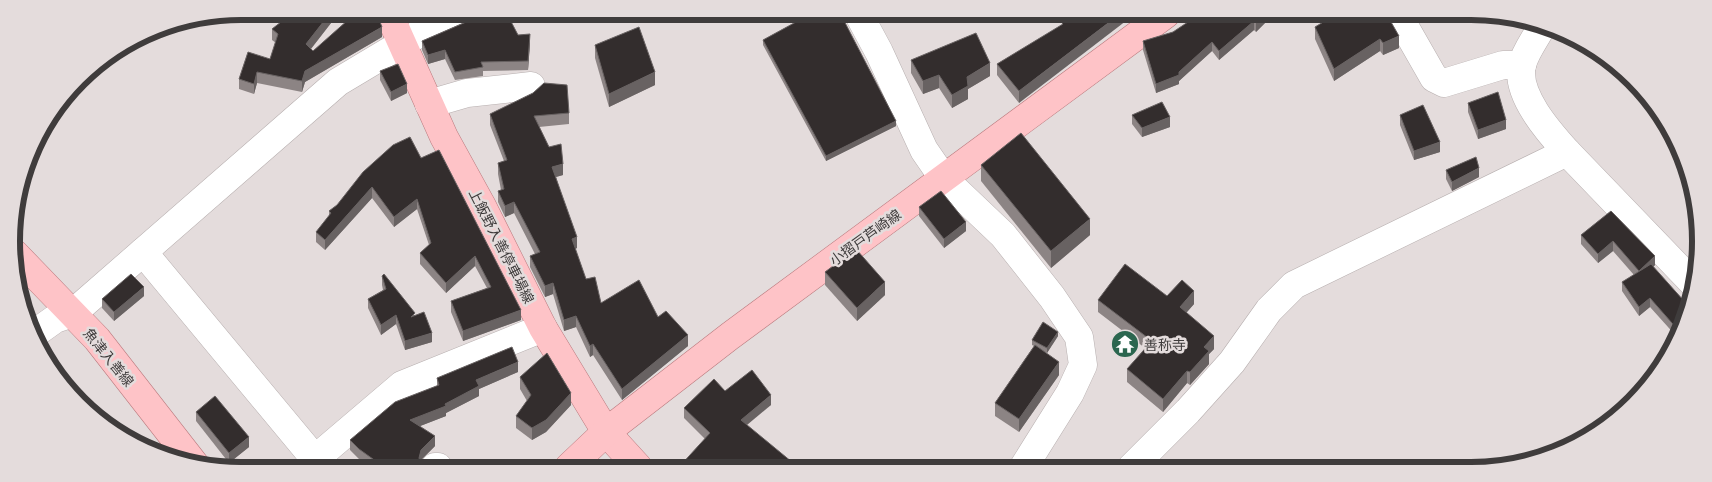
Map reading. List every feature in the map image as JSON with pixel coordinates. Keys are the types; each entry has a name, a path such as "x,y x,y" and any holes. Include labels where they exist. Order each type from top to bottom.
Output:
{"main road":[{"name":"上飯野入善停車場線","path":"392,20 429,104 543,328 606,432 633,462"},
{"name":"小摺戸芦崎線","path":"574,462 606,432 730,336 1158,20"},
{"name":"魚津入善線","path":"21,260 73,313 174,451"}],"street":[{"path":"39,330 55,319 73,313 338,82 442,20"},
{"path":"862,20 879,52 924,150 944,179 1003,235 1052,297 1079,337 1083,365 1070,394 1027,462"},
{"path":"1401,20 1434,78 1444,84 1503,64 1522,65"},
{"path":"1539,31 1522,65 1524,90 1542,124 1689,279"},
{"path":"429,104 467,93 531,86"},
{"path":"1137,462 1188,411 1232,362 1269,310 1294,285 1567,152"},
{"path":"143,252 317,462"},
{"path":"319,462 402,385 543,328"}],"building":[{"path":"284,20 325,20 306,44 313,51 348,20 379,20 382,27 305,71 302,81 257,72 254,84 239,79 248,52 270,59 278,34 272,29"},
{"path":"471,20 510,20 518,35 530,34 528,61 481,62 483,67 455,72 445,50 428,55 422,41"},
{"path":"800,20 844,20 896,121 826,156 763,40"},
{"path":"1066,20 1112,20 1019,91 997,64"},
{"path":"1191,20 1259,20 1256,23 1254,21 1219,51 1212,42 1179,72 1179,75 1156,84 1143,41 1173,32"},
{"path":"1327,20 1390,20 1399,36 1383,43 1380,39 1334,69 1315,27"},
{"path":"639,27 655,72 609,94 595,45"},
{"path":"976,33 990,63 967,77 968,86 952,95 939,75 923,81 911,60"},
{"path":"398,64 407,84 391,92 380,71"},
{"path":"544,83 567,85 569,113 534,116 549,147 561,144 563,164 552,167 577,237 572,239 586,279 595,277 601,303 639,280 658,317 666,311 688,335 622,389 593,344 590,346 576,316 564,320 553,283 545,286 530,256 540,252 514,202 505,206 498,191 504,189 498,163 507,160 490,114 533,93"},
{"path":"1498,92 1506,120 1478,130 1468,103"},
{"path":"1162,102 1170,117 1142,128 1132,115"},
{"path":"1423,105 1440,142 1414,151 1400,115"},
{"path":"1021,133 1090,219 1051,251 981,165"},
{"path":"410,137 421,158 439,150 521,310 463,331 451,301 491,287 475,256 446,283 420,253 431,243 417,199 394,217 372,187 325,240 316,232 331,213 329,211 337,205 363,172 393,145"},
{"path":"1476,157 1479,168 1452,182 1446,170"},
{"path":"941,191 966,222 944,239 919,207"},
{"path":"1611,211 1655,256 1639,271 1613,241 1598,254 1581,235"},
{"path":"856,249 885,282 857,308 825,272"},
{"path":"1125,264 1167,296 1182,280 1194,291 1180,307 1214,336 1204,347 1209,351 1190,372 1187,371 1163,399 1127,369 1152,341 1098,300"},
{"path":"1651,264 1683,300 1675,326 1650,298 1639,307 1622,282"},
{"path":"131,274 144,287 114,312 102,299"},
{"path":"384,274 415,313 411,317 424,312 432,333 405,341 396,315 381,325 368,299 386,289 382,276"},
{"path":"1043,322 1058,332 1047,348 1032,340"},
{"path":"1035,345 1059,362 1019,419 995,403"},
{"path":"512,347 518,362 476,380 479,386 445,404 446,406 410,420 435,436 421,450 419,458 420,462 377,462 350,440 395,402 439,385 437,378"},
{"path":"547,353 571,393 546,420 532,428 516,416 531,395 520,377"},
{"path":"752,370 771,395 741,420 792,462 684,462 710,433 684,408 714,379 725,391"},
{"path":"215,396 249,437 229,453 196,412"}],"place":[{"name":"善称寺","path":"1125,344"}]}
